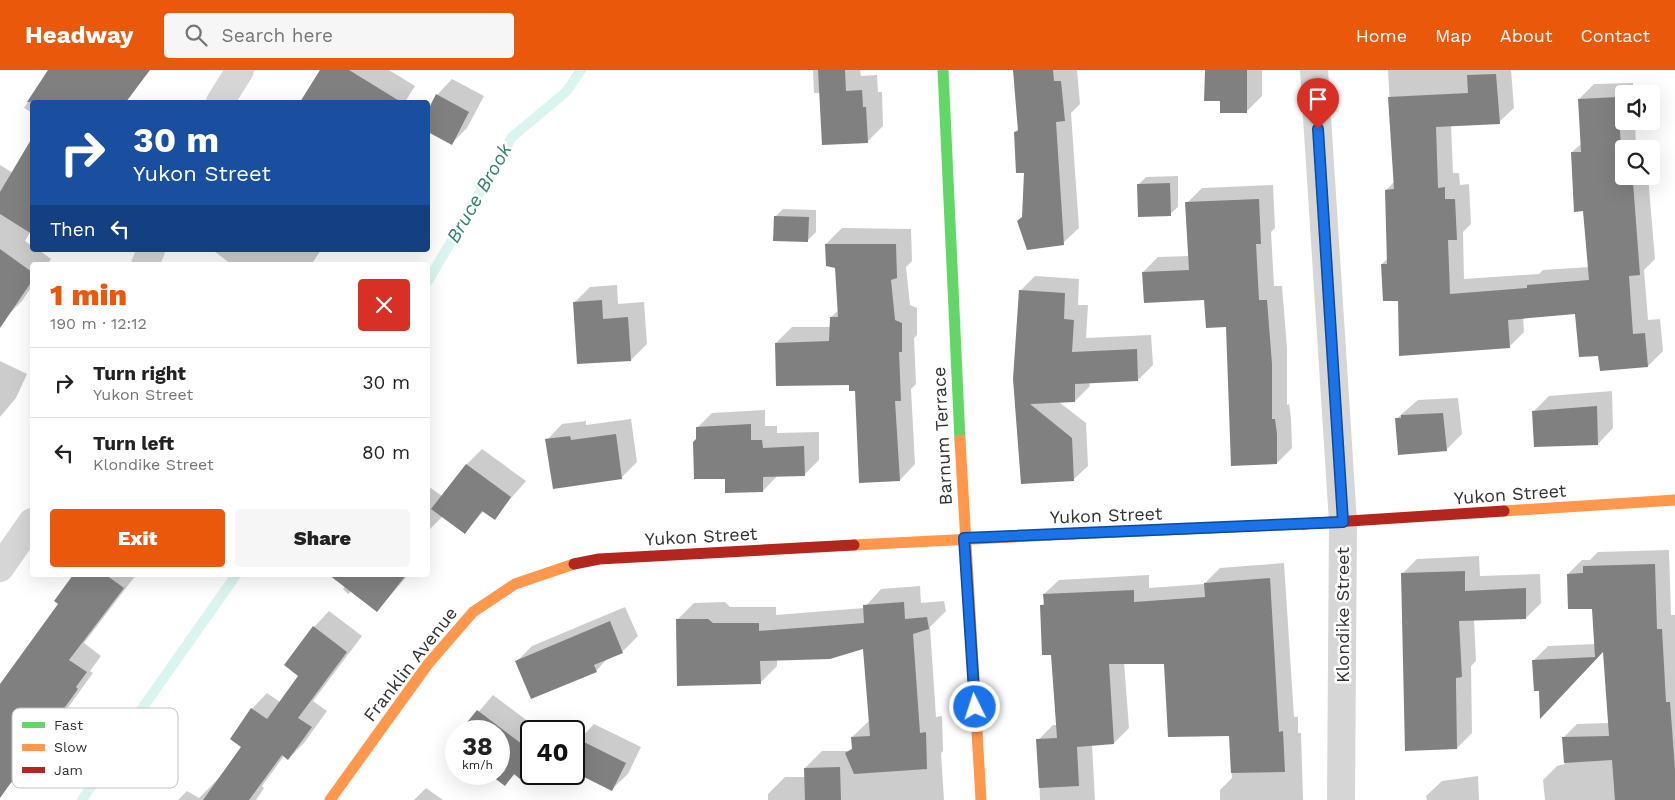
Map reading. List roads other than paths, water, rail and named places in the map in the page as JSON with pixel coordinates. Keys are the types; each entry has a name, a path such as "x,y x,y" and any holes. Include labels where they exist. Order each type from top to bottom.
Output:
{"street":[{"path":"221,100 240,70"},
{"name":"Barnum Terrace","path":"943,70 964,538 981,800"},
{"name":"Klondike Street","path":"1314,70 1343,522 1341,800"},
{"name":"Yukon Street","path":"539,574 572,564 599,559 964,538 1343,522 1675,500"},
{"path":"0,568 30,525"},
{"name":"Franklin Avenue","path":"330,800 399,702 456,630 473,612 492,598 515,584 539,574"}],"waterway":[{"name":"Bruce Brook","path":"430,278 512,137 566,92 581,70"},
{"name":"Bruce Brook","path":"142,708 235,577"},
{"name":"Bruce Brook","path":"82,800 90,788"}]}
